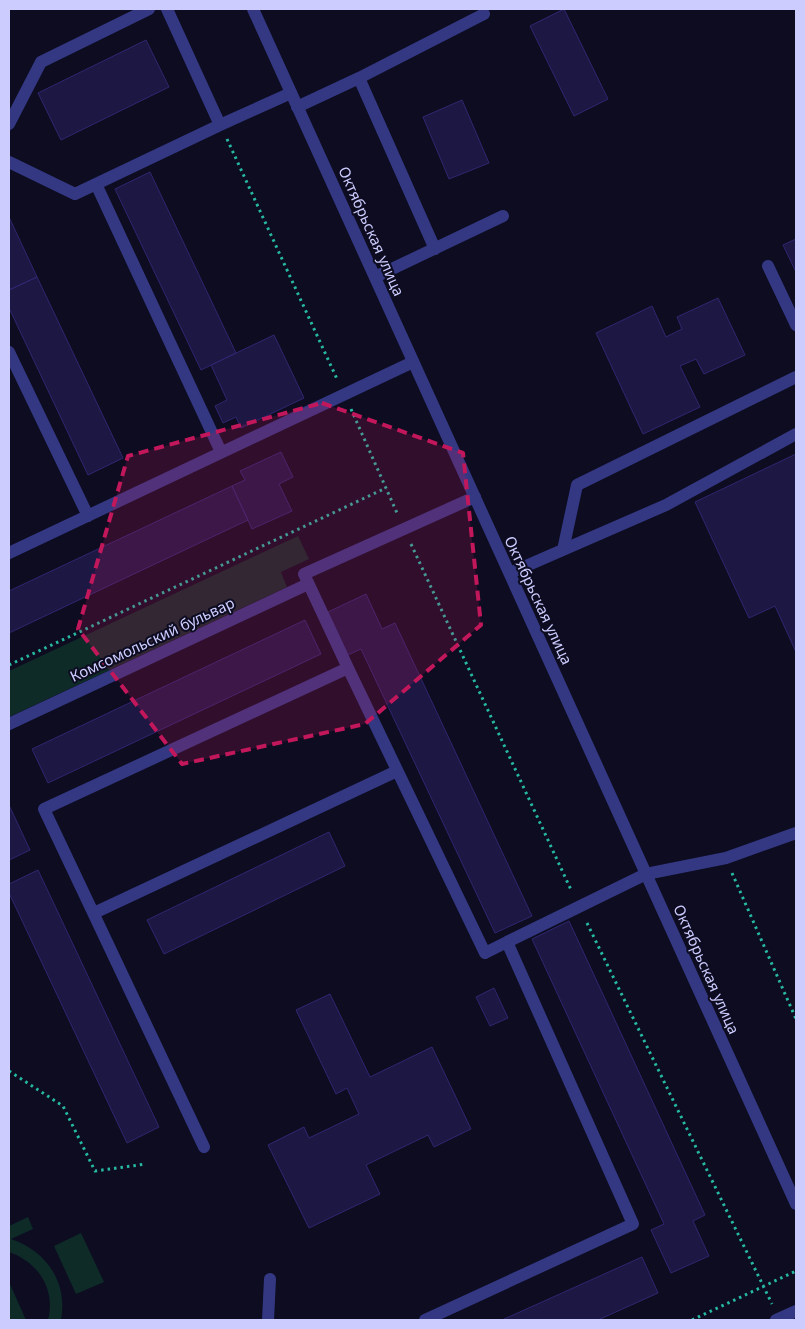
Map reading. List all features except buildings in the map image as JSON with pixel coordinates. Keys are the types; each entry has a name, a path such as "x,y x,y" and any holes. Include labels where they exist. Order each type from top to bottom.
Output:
{"street":[{"path":"9,124 41,62 149,9"},
{"path":"167,9 220,125"},
{"name":"Октябрьская улица","path":"253,9 796,1204"},
{"path":"297,107 359,78 484,14"},
{"path":"359,78 434,249"},
{"path":"9,162 75,194 291,93"},
{"path":"96,184 221,452"},
{"path":"375,277 503,216"},
{"path":"768,266 796,325"},
{"path":"9,352 88,516"},
{"path":"9,553 413,362"},
{"path":"563,550 577,485 796,377"},
{"path":"510,573 666,505 796,434"},
{"path":"475,497 304,574 484,953 646,874 726,858 795,837"},
{"name":"Комсомольский бульвар","path":"9,724 308,584"},
{"path":"204,1147 44,809 348,668"},
{"path":"94,914 397,771"},
{"path":"425,1320 633,1224 507,942"},
{"path":"268,1320 270,1279"},
{"path":"778,1319 796,1311"}],"path":[{"path":"220,125 579,907 778,1319"},
{"path":"9,665 386,488"},
{"path":"726,858 796,1019"},
{"path":"792,1009 796,1007"},
{"path":"9,1070 63,1106 95,1171 146,1164"},
{"path":"692,1320 796,1271"}],"highlighted area":[{"path":"322,403 463,453 481,625 365,724 182,764 78,629 128,456"}],"green space":[{"path":"298,536 309,559 281,572 287,587 9,717 9,671"},
{"path":"28,1217 33,1229 11,1239 24,1244 35,1252 52,1270 58,1281 61,1293 61,1320 48,1320 50,1309 47,1287 36,1270 28,1262 9,1252 9,1226"},
{"path":"81,1233 104,1282 76,1294 54,1246"},
{"path":"9,1282 26,1320 9,1320"}]}
